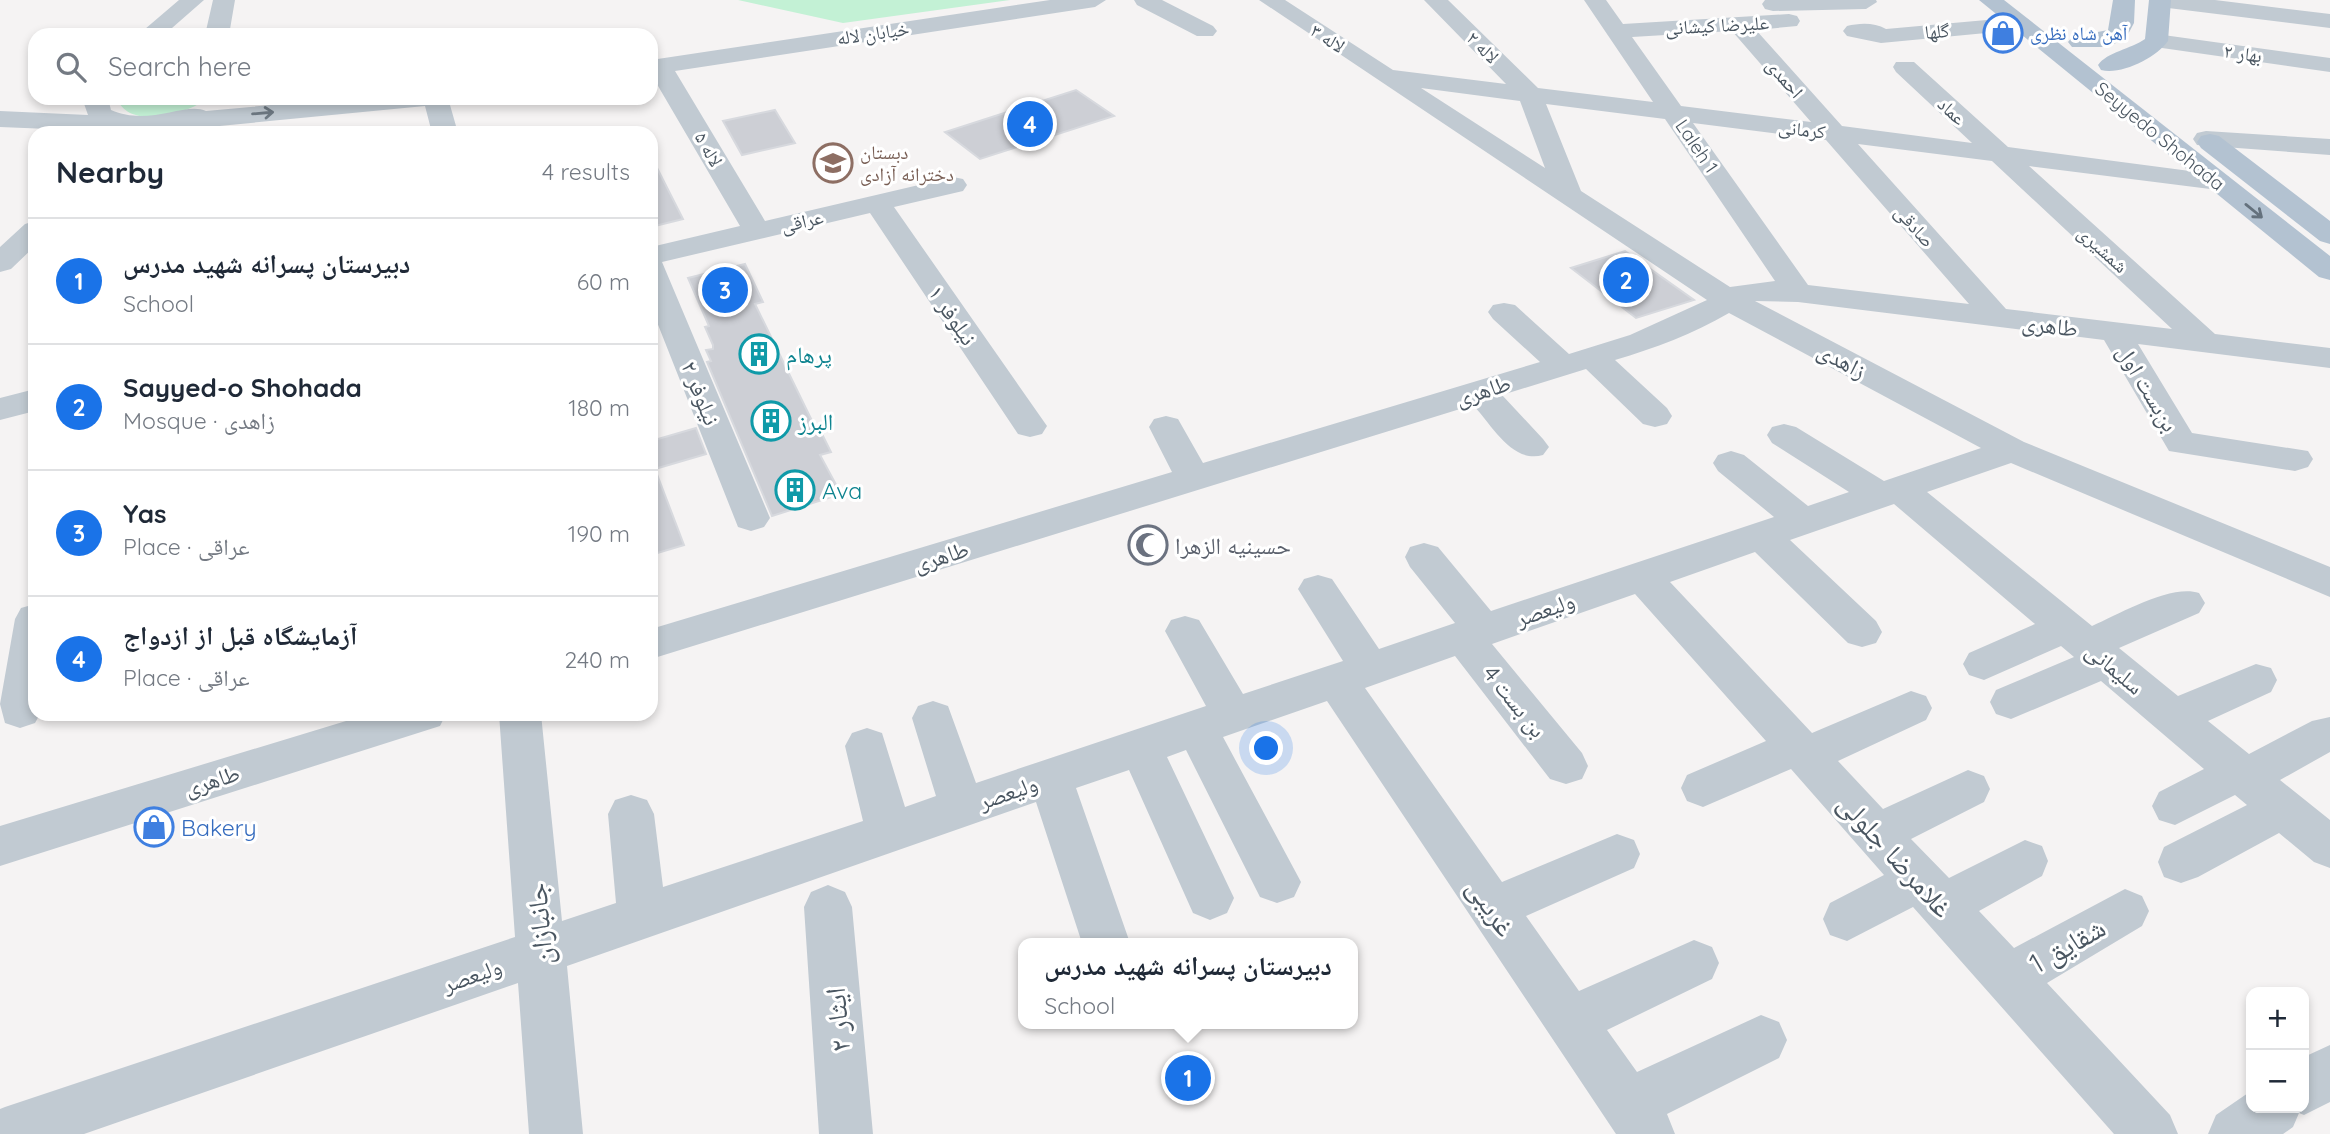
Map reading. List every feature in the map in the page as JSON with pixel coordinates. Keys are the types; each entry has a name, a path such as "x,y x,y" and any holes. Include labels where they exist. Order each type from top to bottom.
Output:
{"main road":[{"name":"Seyyedo Shohada","path":"1990,0 2023,12 2080,42 2142,90"},
{"path":"2080,42 2120,34 2123,28 2124,0"},
{"path":"2110,65 2144,51 2157,41 2160,0"},
{"name":"Seyyedo Shohada","path":"2023,12 2160,136 2330,271"},
{"name":"Seyyedo Shohada","path":"2185,122 2326,229"},
{"path":"2160,136 2206,139"}],"street":[{"path":"159,28 193,0"},
{"path":"218,28 224,0"},
{"name":"خیابان لاله","path":"658,66 1095,0"},
{"path":"1145,0 1205,30"},
{"name":"لاله ۳","path":"1270,0 1386,76"},
{"name":"لاله ۲","path":"1435,0 1530,94"},
{"name":"Laleh 1","path":"1595,0 1798,293"},
{"path":"2160,0 2330,22"},
{"path":"1771,2 1866,2"},
{"name":"علیرضا کیشانی","path":"1616,31 1702,17 1738,24 1789,21 1771,2"},
{"name":"گلها","path":"1854,31 1874,31 1881,36 1904,34 2023,12"},
{"path":"1885,18 1904,34"},
{"name":"احمدی","path":"1738,24 1832,133"},
{"name":"بهار ۲","path":"2157,41 2330,65"},
{"name":"عماد","path":"1905,67 1999,154"},
{"name":"لاله ۵","path":"658,71 757,231"},
{"name":"کرمانی","path":"1386,76 2218,182"},
{"name":"زاهدی","path":"1386,76 1727,299 2012,450 2330,583"},
{"path":"1530,94 1569,196"},
{"path":"0,104 28,102"},
{"path":"97,105 100,114 130,126"},
{"path":"171,122 215,105"},
{"path":"147,126 354,105"},
{"path":"437,105 443,126"},
{"path":"0,119 105,126"},
{"name":"صادقی","path":"1832,133 1998,319"},
{"path":"2206,139 2330,147"},
{"name":"شمشیری","path":"1999,154 2207,344"},
{"name":"عراقی","path":"658,254 953,185"},
{"name":"نیلوفر ۱","path":"877,203 1030,426"},
{"path":"0,263 28,237"},
{"path":"0,279 28,273"},
{"name":"نیلوفر ۲","path":"658,286 751,518"},
{"name":"طاهری","path":"658,642 1670,332 1727,299 1752,291 1798,293 2330,358"},
{"path":"1504,312 1655,416"},
{"name":"بن‌بست اول","path":"2115,332 2182,443 2295,459"},
{"path":"1479,391 1531,447"},
{"path":"0,409 28,402"},
{"path":"1166,427 1193,479"},
{"name":"سلیمانی","path":"1784,435 1890,492 2086,644 2283,809 2328,843"},
{"name":"ولیعصر","path":"5,1134 2012,450"},
{"path":"1731,463 1803,521"},
{"path":"1761,536 1861,632"},
{"name":"بن بست 4","path":"1424,556 1473,634 1566,766"},
{"name":"غلامرضا جلولی","path":"1642,576 2151,1134"},
{"name":"غریبی","path":"1318,589 1353,674 1493,908 1638,1120"},
{"path":"1984,664 2086,644 2185,603"},
{"path":"1185,631 1214,722 1278,882"},
{"path":"2011,702 2086,644"},
{"path":"20,711 28,662"},
{"path":"2174,717 2256,680"},
{"path":"1703,788 1911,708"},
{"path":"933,718 962,807"},
{"name":"طاهری","path":"0,846 402,721"},
{"name":"جانبازان","path":"521,721 556,1134"},
{"path":"2175,806 2327,733"},
{"path":"867,746 889,833"},
{"path":"1141,747 1210,898"},
{"path":"1050,778 1105,938"},
{"path":"1876,834 1968,789"},
{"path":"2180,862 2283,809"},
{"path":"632,814 642,917"},
{"path":"1493,908 1617,853"},
{"path":"1847,919 2025,861"},
{"name":"ایثار ۲","path":"828,907 846,1134"},
{"name":"شقایق 1","path":"2009,978 2125,911"},
{"path":"1570,1021 1694,963"},
{"path":"1638,1120 1761,1040"},
{"path":"2309,1085 2330,1071"},
{"path":"2235,1134 2266,1113"}],"green space":[{"path":"738,0 1010,0 843,23"},
{"path":"121,105 197,105 174,114 146,117"}],"building":[{"path":"1076,90 1114,116 980,159 945,132"},
{"path":"775,110 795,143 742,155 723,121"},
{"path":"658,170 683,219 658,225"},
{"path":"1625,251 1694,300 1636,318 1571,268"},
{"path":"745,264 763,302 755,304 816,429 819,428 831,452 820,455 841,494 772,516 707,362 711,361 706,350 713,349 705,327 709,326 688,278"},
{"path":"696,428 706,454 658,468 658,439"},
{"path":"658,477 684,545 658,553"}],"place":[{"name":"آهن شاه نظری","path":"2003,33"},
{"name":"آزمایشگاه قبل از ازدواج","path":"1030,124"},
{"name":"دبستان دخترانه آزادی","path":"833,163"},
{"name":"Sayyed-o Shohada","path":"1626,280"},
{"name":"Yas","path":"725,290"},
{"name":"پرهام","path":"759,354"},
{"name":"البرز","path":"771,421"},
{"name":"Ava","path":"795,490"},
{"name":"حسینیه الزهرا","path":"1148,545"},
{"name":"Bakery","path":"154,827"},
{"name":"دبیرستان پسرانه شهید مدرس","path":"1188,1078"}]}
